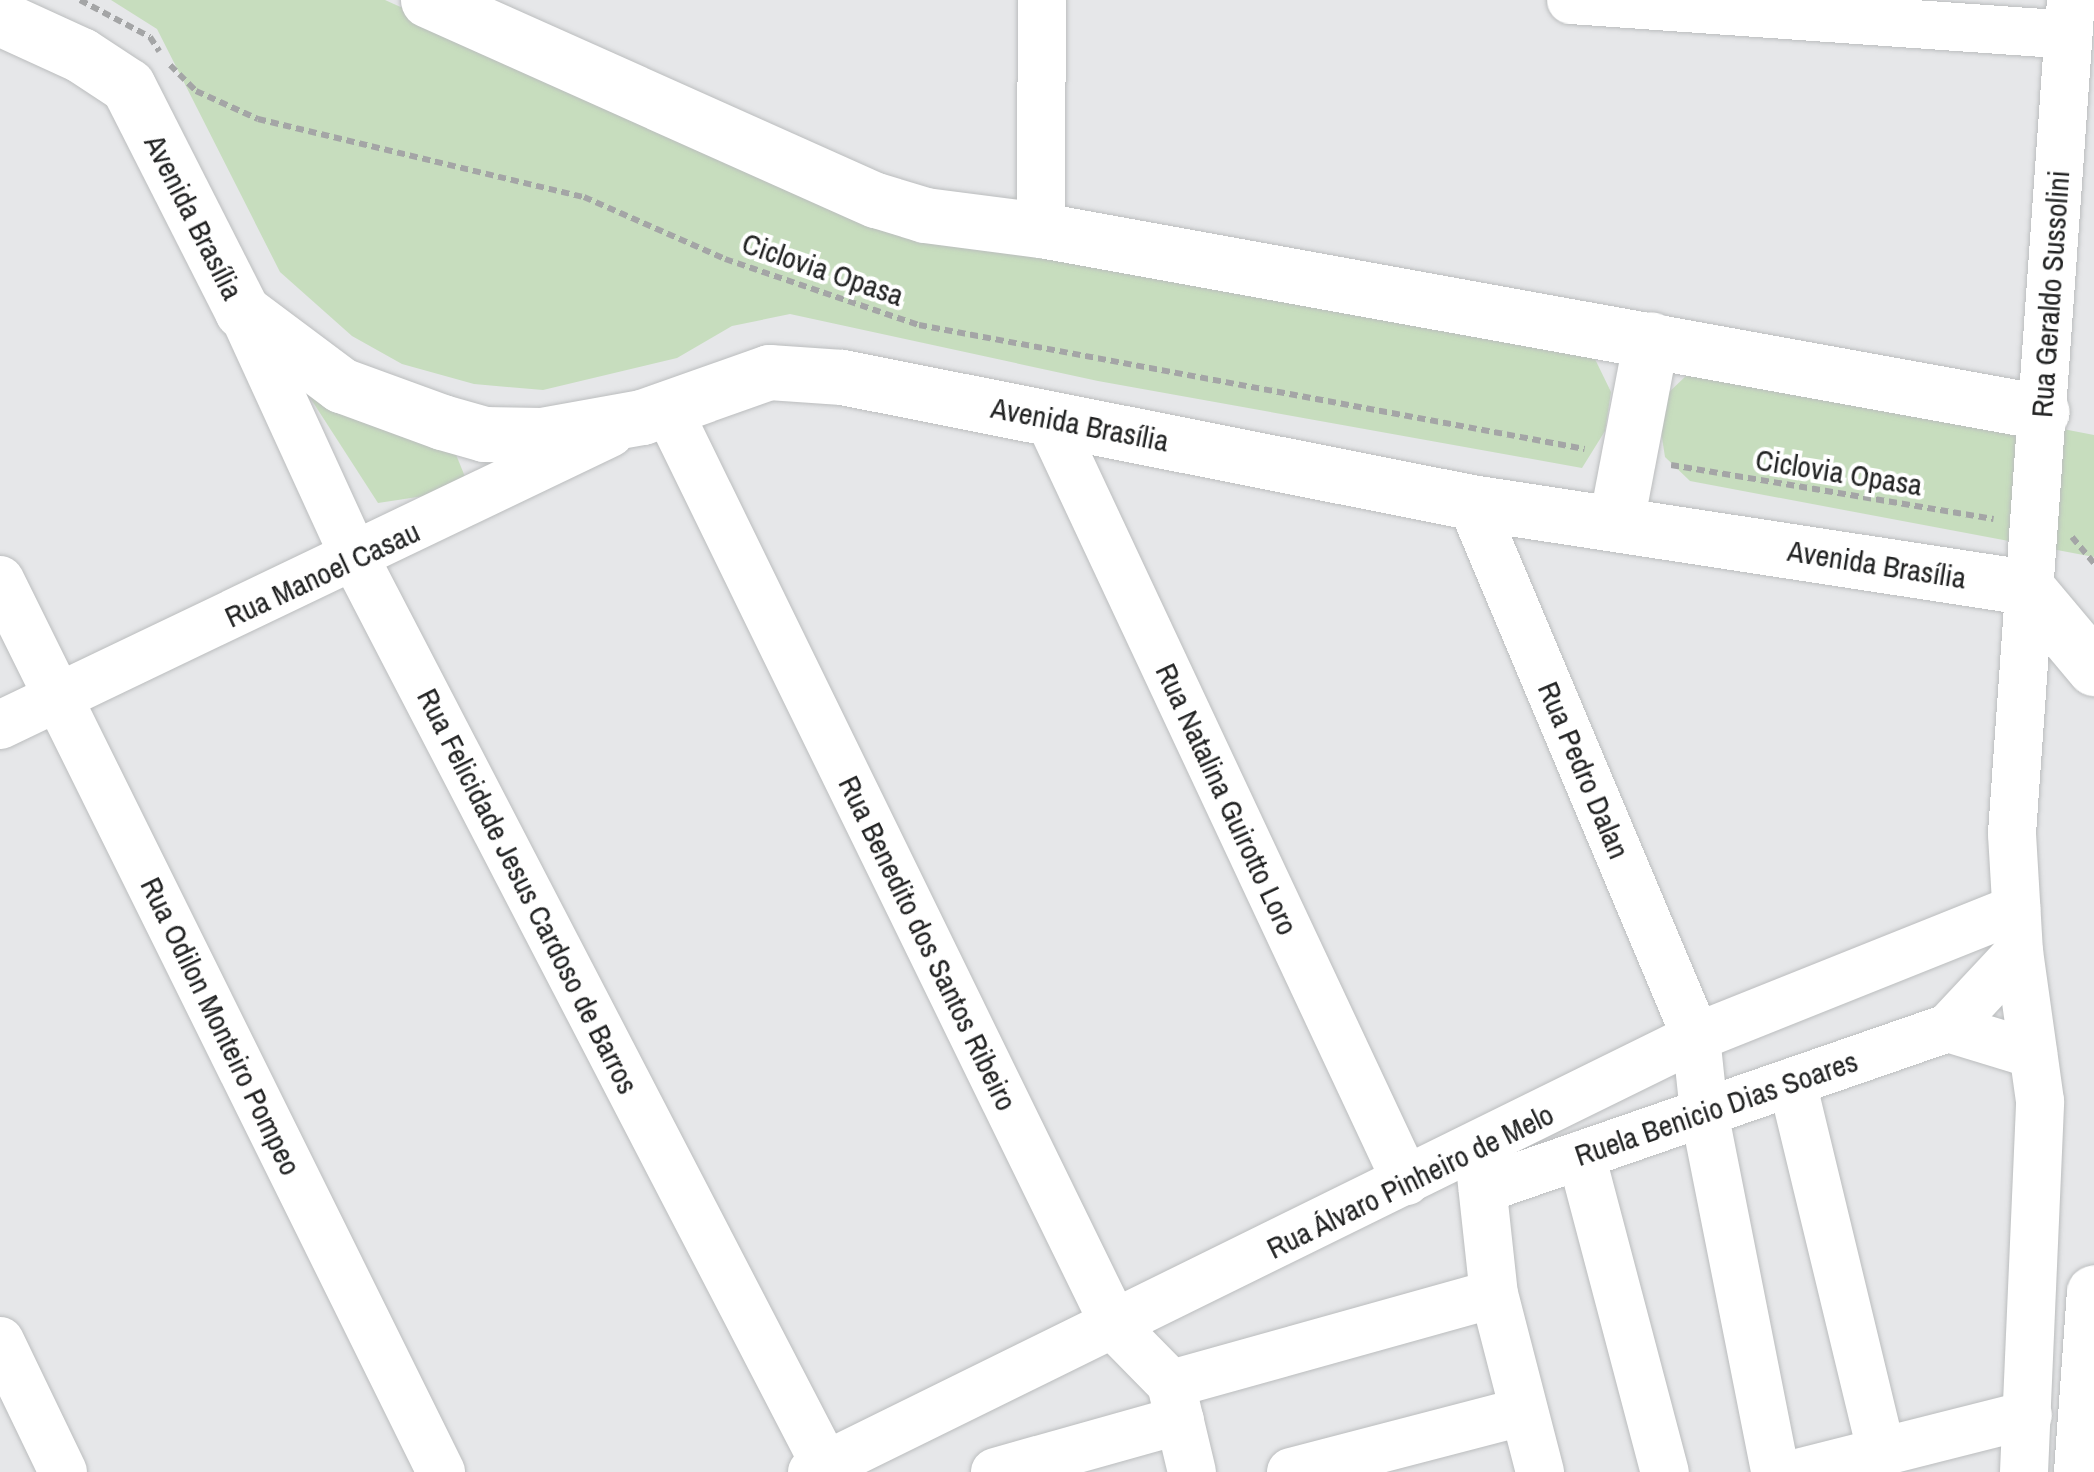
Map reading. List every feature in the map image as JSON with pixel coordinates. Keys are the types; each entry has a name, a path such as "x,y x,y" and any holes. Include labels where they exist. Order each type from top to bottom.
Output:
{"main road":[{"path":"428,0 876,200 924,215 1041,230 2042,412"},
{"name":"Avenida Brasília","path":"0,18 81,55 128,86 242,311 341,385 484,434 541,435 654,411 768,372 796,371 1471,502 2026,587"},
{"path":"1616,522 1651,339"},
{"path":"2026,587 2094,668"},
{"path":"2081,1472 2094,1292"}],"street":[{"path":"1041,230 1042,0"},
{"path":"1571,0 2069,17"},
{"name":"Rua Geraldo Sussolini","path":"2026,587 2069,17"},
{"name":"Rua Felicidade Jesus Cardoso de Barros","path":"242,311 356,560 822,1470"},
{"name":"Rua Manoel Casau","path":"0,724 356,560 654,411"},
{"name":"Rua Benedito dos Santos Ribeiro","path":"654,411 1116,1328 1176,1402"},
{"name":"Rua Natalina Guirotto Loro","path":"1048,417 1406,1181"},
{"name":"Rua Pedro Dalan","path":"1471,502 1696,1037 1704,1112 1775,1472"},
{"name":"Rua Odilon Monteiro Pompeo","path":"0,580 441,1472"},
{"path":"2024,1472 2040,1101 2018,930 2012,833 2026,587"},
{"name":"Rua Álvaro Pinheiro de Melo","path":"822,1470 1116,1328 1406,1181 1480,1168 1696,1037 2018,930"},
{"name":"Ruela Benicio Dias Soares","path":"1480,1168 1581,1155 1948,1028 2018,930"},
{"path":"1948,1028 2033,1054"},
{"path":"1792,1082 1881,1449"},
{"path":"1581,1155 1665,1472"},
{"path":"1480,1168 1494,1294 1521,1412 1540,1472"},
{"path":"995,1472 1176,1402 1494,1294"},
{"path":"0,1341 63,1472"},
{"path":"1176,1402 1192,1472"},
{"path":"1291,1472 1521,1412"},
{"path":"1802,1472 1881,1449 2028,1416"}],"path":[{"name":"Ciclovia Opasa","path":"80,0 150,38 196,92 258,120 584,197 725,260 859,308 989,342 1602,452"},
{"name":"Ciclovia Opasa","path":"1654,462 2001,520"}],"green space":[{"path":"111,0 385,0 893,229 1594,357 1611,392 1605,431 1582,468 1098,381 790,314 732,326 677,358 543,390 474,384 402,364 352,336 280,272 157,29"},
{"path":"1720,362 2094,435 2094,557 1690,481 1665,457 1660,425 1665,396 1688,374"},
{"path":"330,384 448,435 470,489 378,503 309,396"}]}
